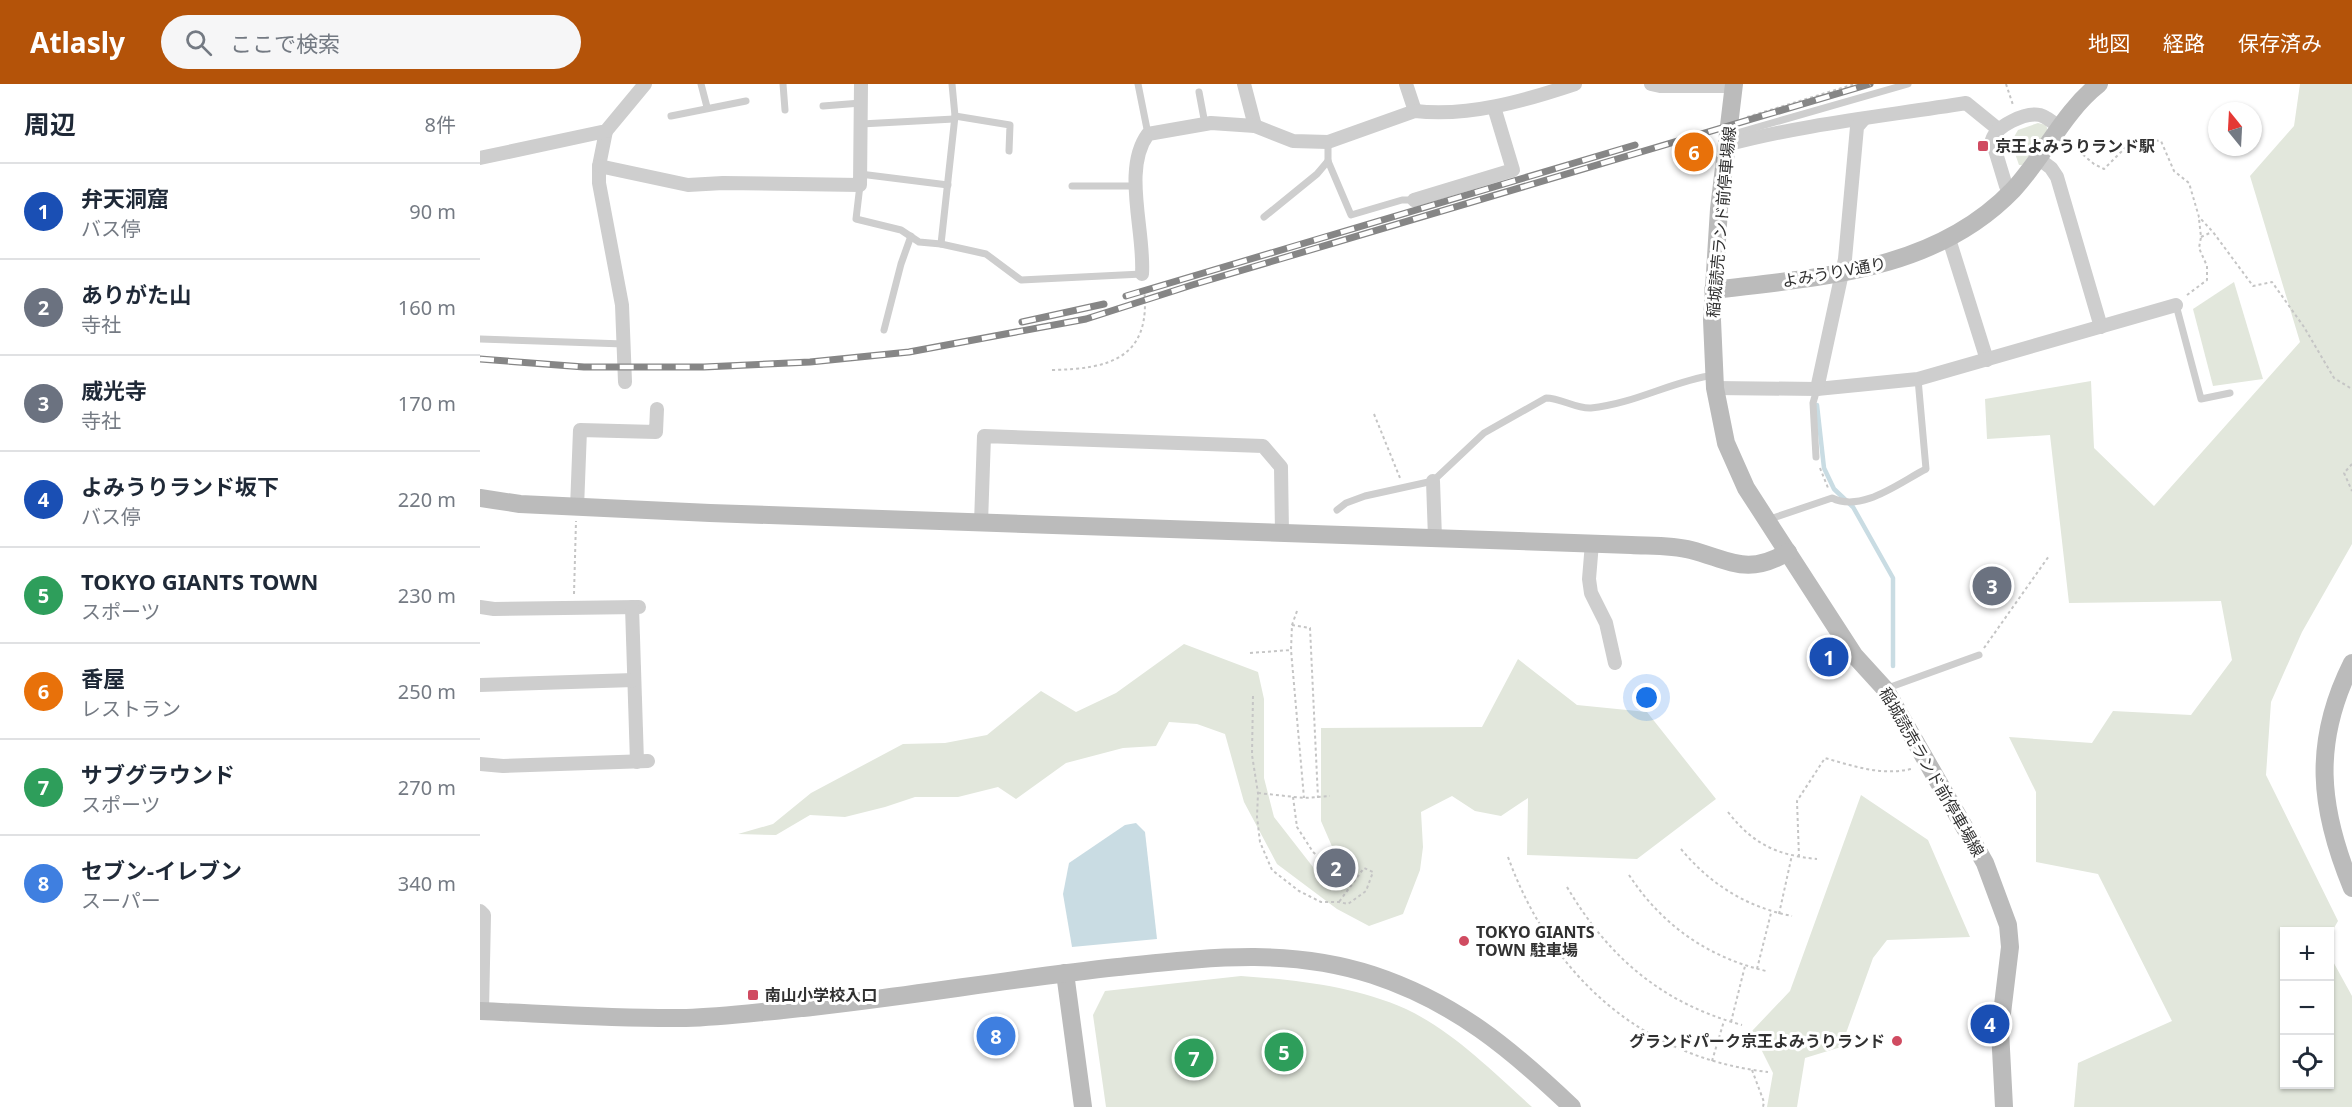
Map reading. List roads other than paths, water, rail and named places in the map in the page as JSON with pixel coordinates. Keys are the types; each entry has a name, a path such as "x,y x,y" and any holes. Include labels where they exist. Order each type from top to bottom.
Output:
{"street":[{"path":"626,382 622,306 599,183 599,166 606,131 643,84"},
{"path":"599,166 688,185 860,180 861,84"},
{"path":"1244,84 1255,126"},
{"path":"1406,84 1414,111"},
{"path":"1142,274 1143,254 1136,186 1137,157 1141,144 1148,134 1205,124 1255,126 1293,141 1328,142 1414,111 1427,113 1494,107 1535,90 1575,84"},
{"path":"1651,84 1660,86 1734,85"},
{"name":"よみうりV通り","path":"1713,290 1841,274 1895,261 1949,239 1988,212 2011,191 2064,135 2099,84"},
{"name":"稲城読売ランド前停車場線","path":"1734,85 1726,140 1713,290 1715,382 1721,426 1731,458 1746,488 1854,655 1885,689 1985,863 2004,910 2010,947 2000,1030 2004,1107"},
{"path":"1726,140 1966,103 1998,129"},
{"path":"1414,200 1513,170 1494,107"},
{"path":"2011,191 2006,186 1992,140 1998,129 2008,123 2036,115 2048,119 2064,135"},
{"path":"1817,389 1846,245 1857,127 1864,119"},
{"path":"480,158 606,131"},
{"path":"2039,159 2051,168 2057,177 2101,327"},
{"path":"1949,239 1987,360"},
{"path":"1715,382 1817,389 1918,379 2176,305"},
{"path":"577,514 580,430 656,432 657,409"},
{"path":"981,523 984,436 1263,446 1281,467 1282,533"},
{"path":"1433,481 1435,538"},
{"path":"480,498 577,514 981,523 1676,547 1736,564 1752,566 1773,561 1788,552"},
{"path":"1592,543 1589,579 1592,593 1606,623 1615,663"},
{"path":"480,607 494,609 574,606 635,607 634,680 643,762 480,764"},
{"path":"2352,663 2338,692 2331,716 2325,752 2324,786 2333,836 2352,888"},
{"path":"480,685 634,680"},
{"path":"480,911 484,915 481,1011 687,1018 785,1010 1065,973 1245,956 1290,957 1333,964 1374,975 1453,1011 1510,1050 1572,1107"},
{"path":"1065,973 1083,1107"}],"lane":[{"path":"701,84 706,107"},
{"path":"783,84 785,110"},
{"path":"941,244 955,118 952,84"},
{"path":"1138,84 1148,134"},
{"path":"1726,140 1908,84"},
{"path":"1199,92 1205,124"},
{"path":"671,116 706,107 747,101"},
{"path":"823,106 861,103"},
{"path":"861,124 955,118 1010,125 1009,151"},
{"path":"1328,142 1328,161 1351,215 1402,200 1414,200"},
{"path":"1264,217 1317,174 1328,161"},
{"path":"948,185 860,180 855,219 901,230 919,242 941,244 986,254 1021,280 1142,274"},
{"path":"1072,186 1136,186"},
{"path":"884,330 901,264 911,236"},
{"path":"2176,305 2201,399 2230,393"},
{"path":"480,339 625,344"},
{"path":"1337,510 1346,503 1365,496 1433,481 1484,432 1546,398 1554,398 1588,408 1614,404 1694,378 1715,382"},
{"path":"1767,520 1835,499 1854,502 1870,498 1926,469 1918,379"},
{"path":"1816,457 1813,403 1817,389"},
{"path":"1885,689 1979,655"}],"waterway":[{"path":"1817,405 1824,468 1834,489 1853,507 1893,578 1893,666"}],"railway":[{"path":"480,359 584,367 704,367 810,362 909,352 1086,319 1192,285 1870,84"},
{"path":"1126,296 1635,145"},
{"path":"1022,322 1104,304"}],"place":[{"name":"京王よみうりランド駅","path":"1983,146"},
{"name":"香屋","path":"1694,152"},
{"name":"威光寺","path":"1992,586"},
{"name":"弁天洞窟","path":"1829,657"},
{"name":"ありがた山","path":"1336,868"},
{"name":"TOKYO GIANTS TOWN 駐車場","path":"1464,941"},
{"name":"南山小学校入口","path":"753,995"},
{"name":"よみうりランド坂下","path":"1990,1024"},
{"name":"セブン-イレブン","path":"996,1036"},
{"name":"グランドパーク京王よみうりランド","path":"1897,1041"},
{"name":"TOKYO GIANTS TOWN","path":"1284,1052"},
{"name":"サブグラウンド","path":"1194,1058"}]}
